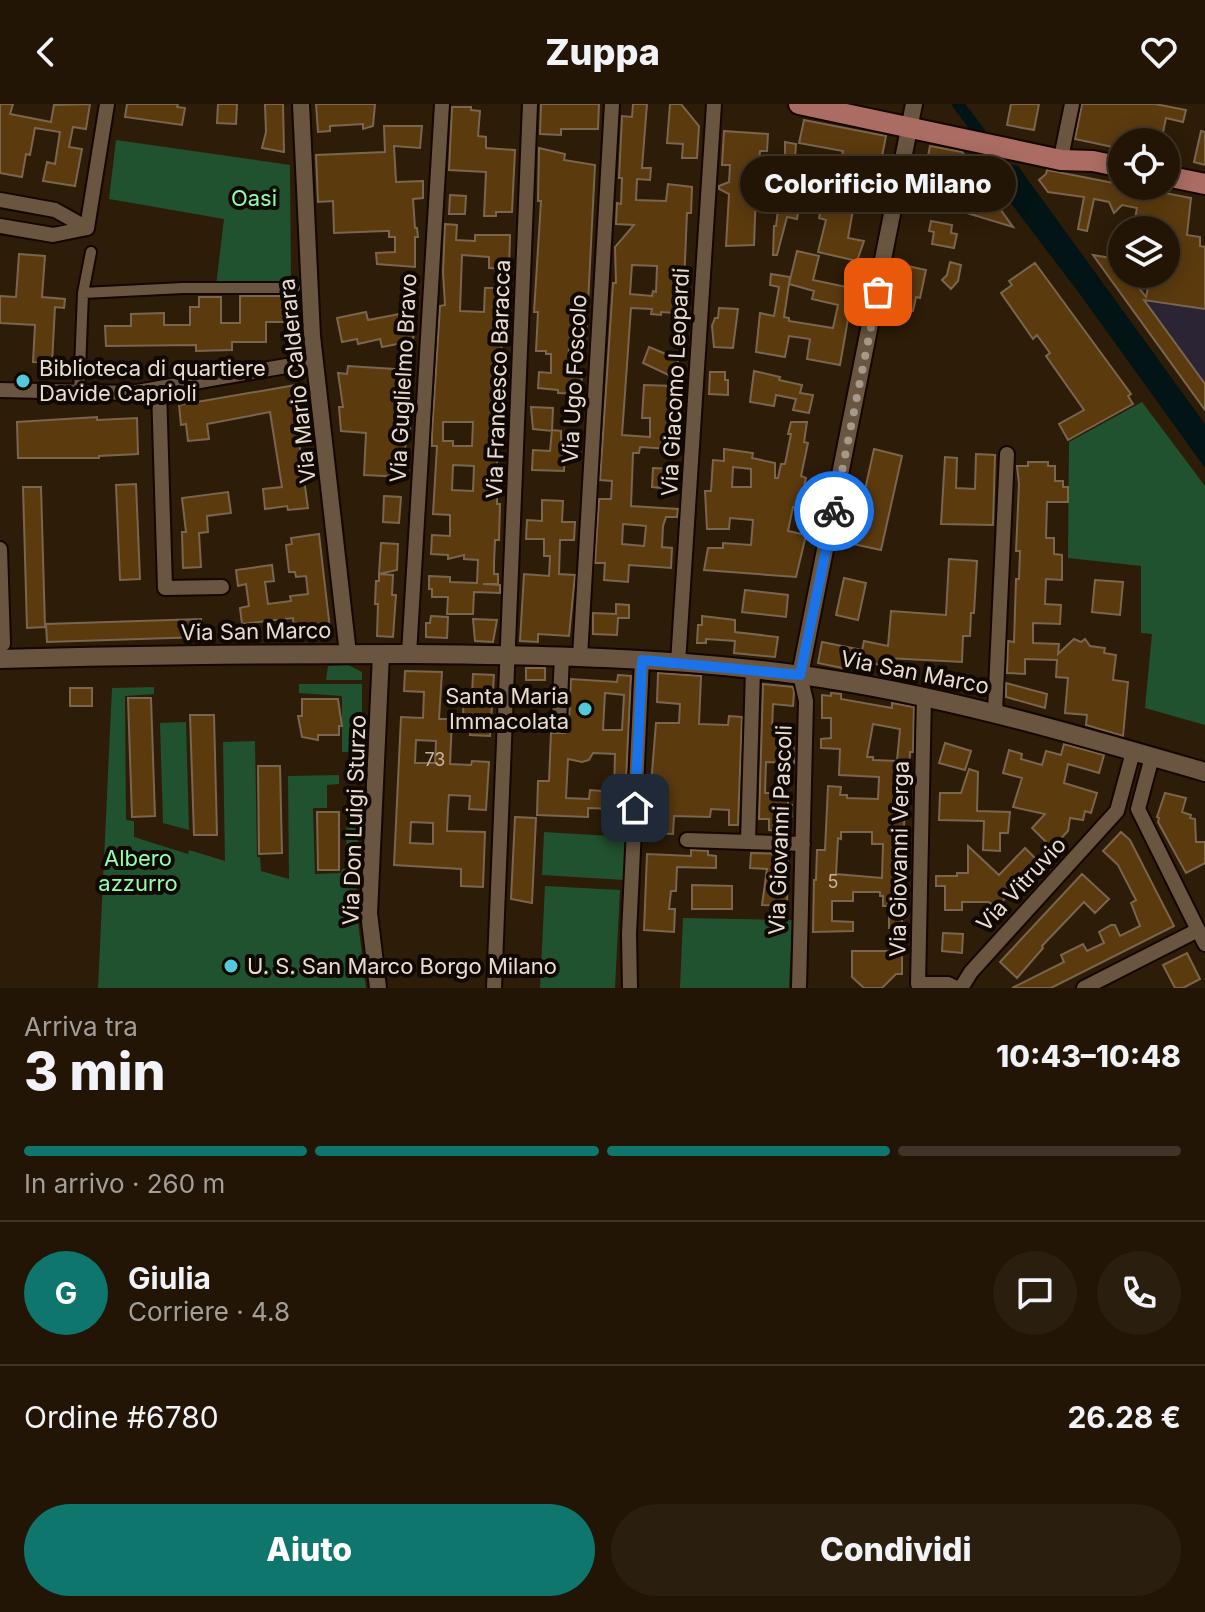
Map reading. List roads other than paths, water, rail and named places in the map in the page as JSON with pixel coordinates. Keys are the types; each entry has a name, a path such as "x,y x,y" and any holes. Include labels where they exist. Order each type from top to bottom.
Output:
{"main road":[{"path":"799,104 912,116"},
{"path":"860,104 912,116 955,132 1063,148 1093,161"},
{"path":"1008,142 1061,160 1108,164"},
{"path":"1180,179 1205,184"},
{"name":"Via San Marco","path":"2,652 571,656 753,669 924,696 995,712 1205,772"}],"street":[{"path":"87,228 107,104"},
{"name":"Via Mario Calderara","path":"301,104 308,287 348,654"},
{"name":"Via Guglielmo Bravo","path":"409,654 442,104"},
{"name":"Via Francesco Baracca","path":"494,988 530,104"},
{"name":"Via Ugo Foscolo","path":"571,656 612,104"},
{"name":"Via Giacomo Leopardi","path":"678,663 714,104"},
{"path":"1063,148 1072,104"},
{"path":"800,675 912,116"},
{"path":"0,200 55,210 87,228"},
{"path":"0,226 53,235 87,228"},
{"path":"79,394 83,293 91,252"},
{"path":"83,293 183,288 295,288"},
{"path":"0,390 131,393 315,361"},
{"path":"159,389 165,588 222,587"},
{"path":"995,712 1007,454"},
{"path":"0,549 2,652"},
{"name":"Via Don Luigi Sturzo","path":"378,988 369,913 381,654"},
{"path":"559,721 571,656"},
{"path":"630,988 629,934 642,660"},
{"path":"748,842 753,669"},
{"name":"Via Giovanni Pascoli","path":"799,988 806,701 800,675"},
{"name":"Via Giovanni Verga","path":"924,696 916,986 948,984 958,988"},
{"name":"Via Vitruvio","path":"958,988 1117,811 1133,752"},
{"path":"1152,757 1138,809 1205,944"},
{"path":"1117,811 1138,809"},
{"path":"687,840 803,844"},
{"path":"1084,988 1198,930"}],"waterway":[{"path":"958,104 1011,175"}],"place":[{"name":"Colorificio Milano","path":"878,292"},
{"name":"Biblioteca di quartiere Davide Caprioli","path":"23,381"},
{"name":"Santa Maria Immacolata","path":"585,709"},
{"name":"U. S. San Marco Borgo Milano","path":"231,966"}],"park label":[{"name":"Oasi","path":"254,198"},
{"name":"Albero azzurro","path":"138,870"}]}
